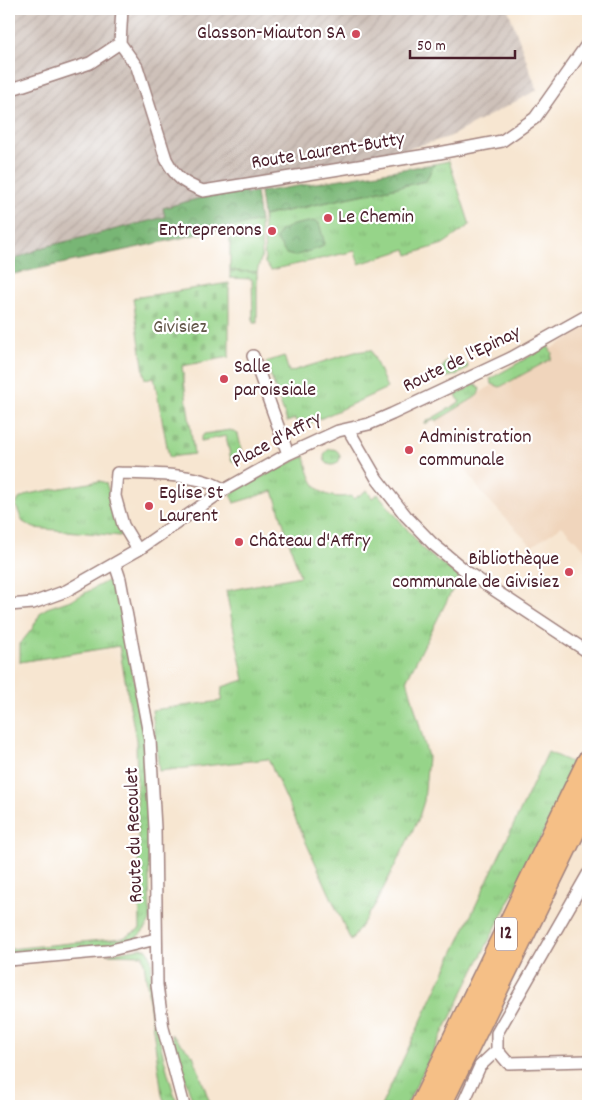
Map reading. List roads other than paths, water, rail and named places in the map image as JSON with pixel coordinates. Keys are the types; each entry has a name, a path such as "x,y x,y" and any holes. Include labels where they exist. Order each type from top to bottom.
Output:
{"highway":[{"name":"12","path":"421,1106 588,761"},
{"name":"12","path":"440,1106 588,802"}],"street":[{"path":"9,90 90,63 120,43 122,9"},
{"name":"Route Laurent-Butty","path":"120,43 137,67 166,159 171,169 186,184 203,191 502,141 535,118 588,43"},
{"name":"Route de l'Epinay","path":"348,429 369,424 511,358 588,315"},
{"path":"253,356 288,454"},
{"path":"348,429 377,479 406,516 433,544 467,572 588,652"},
{"name":"Place d'Affry","path":"9,605 33,603 66,592 138,550 224,490 288,454 338,431 348,429"},
{"path":"138,550 123,525 115,496 117,472 176,476 215,484 224,490"},
{"name":"Route du Recoulet","path":"115,564 120,579 150,740 155,828 157,985 163,1028 184,1106"},
{"path":"462,1106 480,1066 497,1050 498,1032 588,874"},
{"path":"9,960 107,951 156,939"},
{"path":"497,1050 508,1062 588,1060"}],"place":[{"name":"Glasson-Miauton SA","path":"356,34"},
{"name":"Le Chemin","path":"328,218"},
{"name":"Entreprenons","path":"272,231"},
{"name":"Salle paroissiale","path":"224,379"},
{"name":"Administration communale","path":"409,450"},
{"name":"Eglise St Laurent","path":"149,506"},
{"name":"Château d'Affry","path":"239,542"},
{"name":"Bibliothèque communale de Givisiez","path":"569,572"}],"park label":[{"name":"Givisiez","path":"180,328"}]}
